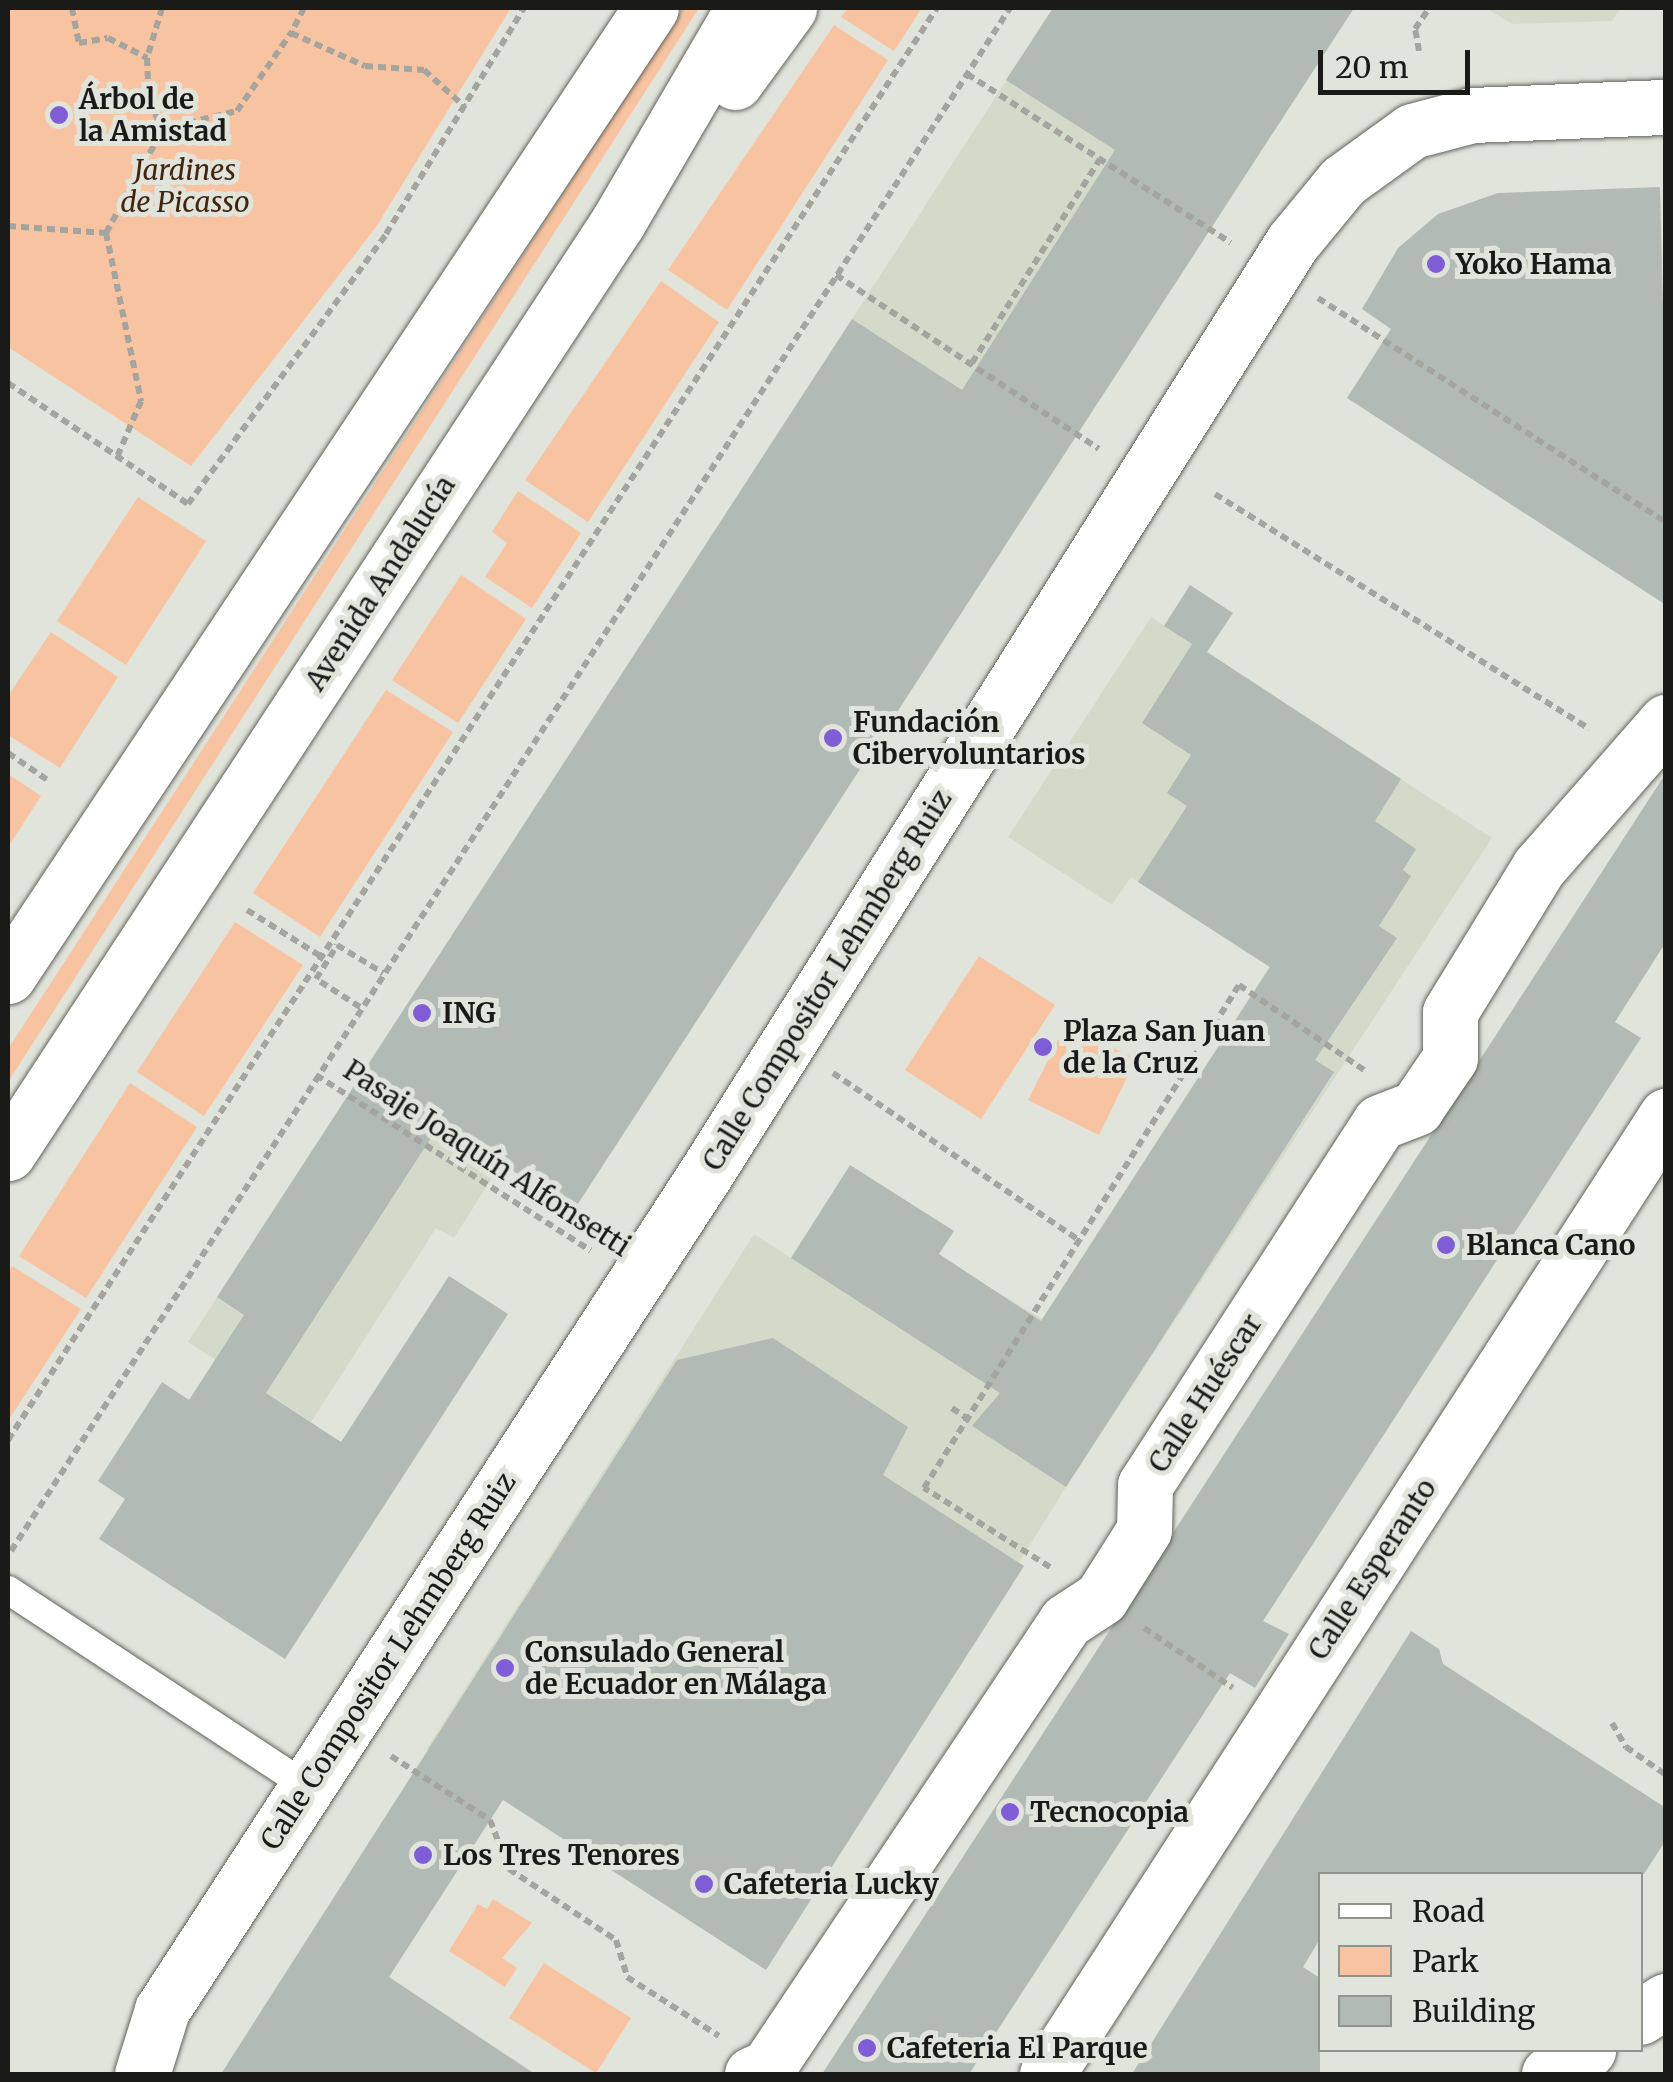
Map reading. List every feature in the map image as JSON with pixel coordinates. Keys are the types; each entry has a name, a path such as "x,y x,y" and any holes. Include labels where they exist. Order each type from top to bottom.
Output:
{"street":[{"path":"505,223 606,8"},
{"path":"8,976 651,8"},
{"name":"Avenida Andalucía","path":"8,1153 618,222 743,8"},
{"path":"618,222 788,8"},
{"name":"Calle Compositor Lehmberg Ruiz","path":"142,2074 162,2010 788,1043 1275,270 1343,181 1412,131 1472,115 1666,107"},
{"name":"Calle Huéscar","path":"760,2071 1066,1621 1101,1598 1144,1530 1145,1485 1380,1122 1416,1108 1450,1058 1450,1012 1539,867 1650,740"},
{"name":"Calle Esperanto","path":"1047,2074 1075,2049 1277,1718 1666,1116"},
{"path":"1643,2014 1666,2001"},
{"path":"1549,2074 1585,2052"}],"lane":[{"path":"8,1590 308,1787"}],"path":[{"path":"72,8 79,43 108,38 148,58"},
{"path":"162,8 148,58 149,102 163,129"},
{"path":"118,455 141,402 106,233 163,129 238,111 291,34 304,8"},
{"path":"8,383 188,504 386,234 524,8"},
{"path":"8,1440 324,959 937,8"},
{"path":"10,1552 1010,8"},
{"path":"1419,52 1415,29 1429,8"},
{"path":"291,34 364,66 424,70 464,107"},
{"path":"968,74 1666,522"},
{"path":"972,363 1100,158"},
{"path":"8,226 106,233"},
{"path":"836,276 1098,449"},
{"path":"1216,494 1650,740"},
{"path":"8,753 49,780"},
{"path":"247,910 324,959"},
{"path":"360,1007 316,979 324,959 338,945 383,974"},
{"path":"1277,1718 1101,1598 924,1488 1239,985 1416,1108"},
{"path":"788,1043 1080,1241"},
{"name":"Pasaje Joaquín Alfonsetti","path":"316,1075 634,1278"},
{"path":"952,1408 968,1420"},
{"path":"356,1711 394,1760 490,1820 509,1870 616,1940 626,1977 760,2071"},
{"path":"1612,1723 1626,1748 1666,1774"}],"shaded area":[{"path":"1053,8 1354,8 1063,456 852,319"},
{"path":"1486,8 1621,8 1612,21 1512,24"},
{"path":"1151,617 1492,838 1066,1487 766,1969 426,1750 754,1234 897,1326 979,1302 989,1287 1042,1319 1269,967 1131,877 1112,905 1008,837"},
{"path":"362,1074 501,1164 454,1238 436,1228 311,1422 188,1342"}],"green space":[{"name":"Jardines de Picasso","path":"8,8 511,8 376,227 191,466 8,347"},
{"path":"683,8 699,8 8,1082 8,1049"},
{"path":"848,8 922,8 894,51 841,17"},
{"path":"834,25 888,60 727,310 668,270"},
{"path":"661,281 719,322 588,522 525,480"},
{"path":"518,491 581,533 532,608 485,577 507,543 492,532"},
{"path":"138,497 206,541 126,665 57,621"},
{"path":"461,575 526,619 458,723 392,680"},
{"path":"51,632 118,677 60,768 8,735 8,696"},
{"path":"386,690 453,732 320,937 253,893"},
{"path":"8,774 41,796 8,847"},
{"path":"235,922 303,965 204,1116 137,1072"},
{"path":"979,956 1055,1005 981,1119 905,1070"},
{"path":"1066,1025 1136,1059 1099,1135 1028,1100"},
{"path":"130,1083 197,1127 86,1298 19,1256"},
{"path":"12,1266 81,1309 8,1421 8,1273"},
{"path":"493,1899 532,1923 502,1958 517,1968 505,1987 449,1951 478,1904 487,1909"},
{"path":"544,1963 631,2018 596,2073 509,2018"}],"building":[{"path":"1053,8 1354,8 574,1210 440,1124 266,1393 341,1442 449,1276 508,1314 285,1659 99,1539 125,1499 98,1481 162,1382 189,1400 244,1315 217,1297 852,319 962,390 1115,150 1006,80"},
{"path":"1660,187 1666,605 1347,398 1391,329 1362,309 1398,248 1438,214 1498,193"},
{"path":"1190,585 1233,613 1207,652 1401,779 1375,821 1416,849 1403,870 1411,876 1379,926 1397,938 1315,1060 1334,1072 1066,1487 972,1426 1000,1393 791,1258 850,1165 954,1231 939,1254 1041,1321 1270,967 1138,882 1187,806 1167,793 1191,755 1142,723 1192,644 1164,626"},
{"path":"1666,773 1666,942 1615,1022 1641,1038 1263,1621 1289,1634 1255,1688 1230,1673 969,2074 822,2074"},
{"path":"773,1338 908,1427 883,1475 1024,1566 766,1970 503,1800 389,1977 535,2074 221,2074 677,1360"},
{"path":"1411,1631 1439,1649 1443,1664 1666,1808 1666,1840 1644,1874 1318,1872 1318,1942 1303,1967 1318,1977 1320,2074 1132,2074"}],"place":[{"name":"Árbol de la Amistad","path":"59,115"},
{"name":"Yoko Hama","path":"1436,264"},
{"name":"Fundación Cibervoluntarios","path":"833,738"},
{"name":"ING","path":"422,1013"},
{"name":"Plaza San Juan de la Cruz","path":"1043,1047"},
{"name":"Blanca Cano","path":"1446,1245"},
{"name":"Consulado General de Ecuador en Málaga","path":"505,1668"},
{"name":"Tecnocopia","path":"1010,1812"},
{"name":"Los Tres Tenores","path":"423,1855"},
{"name":"Cafeteria Lucky","path":"704,1884"},
{"name":"Cafeteria El Parque","path":"867,2048"}]}
